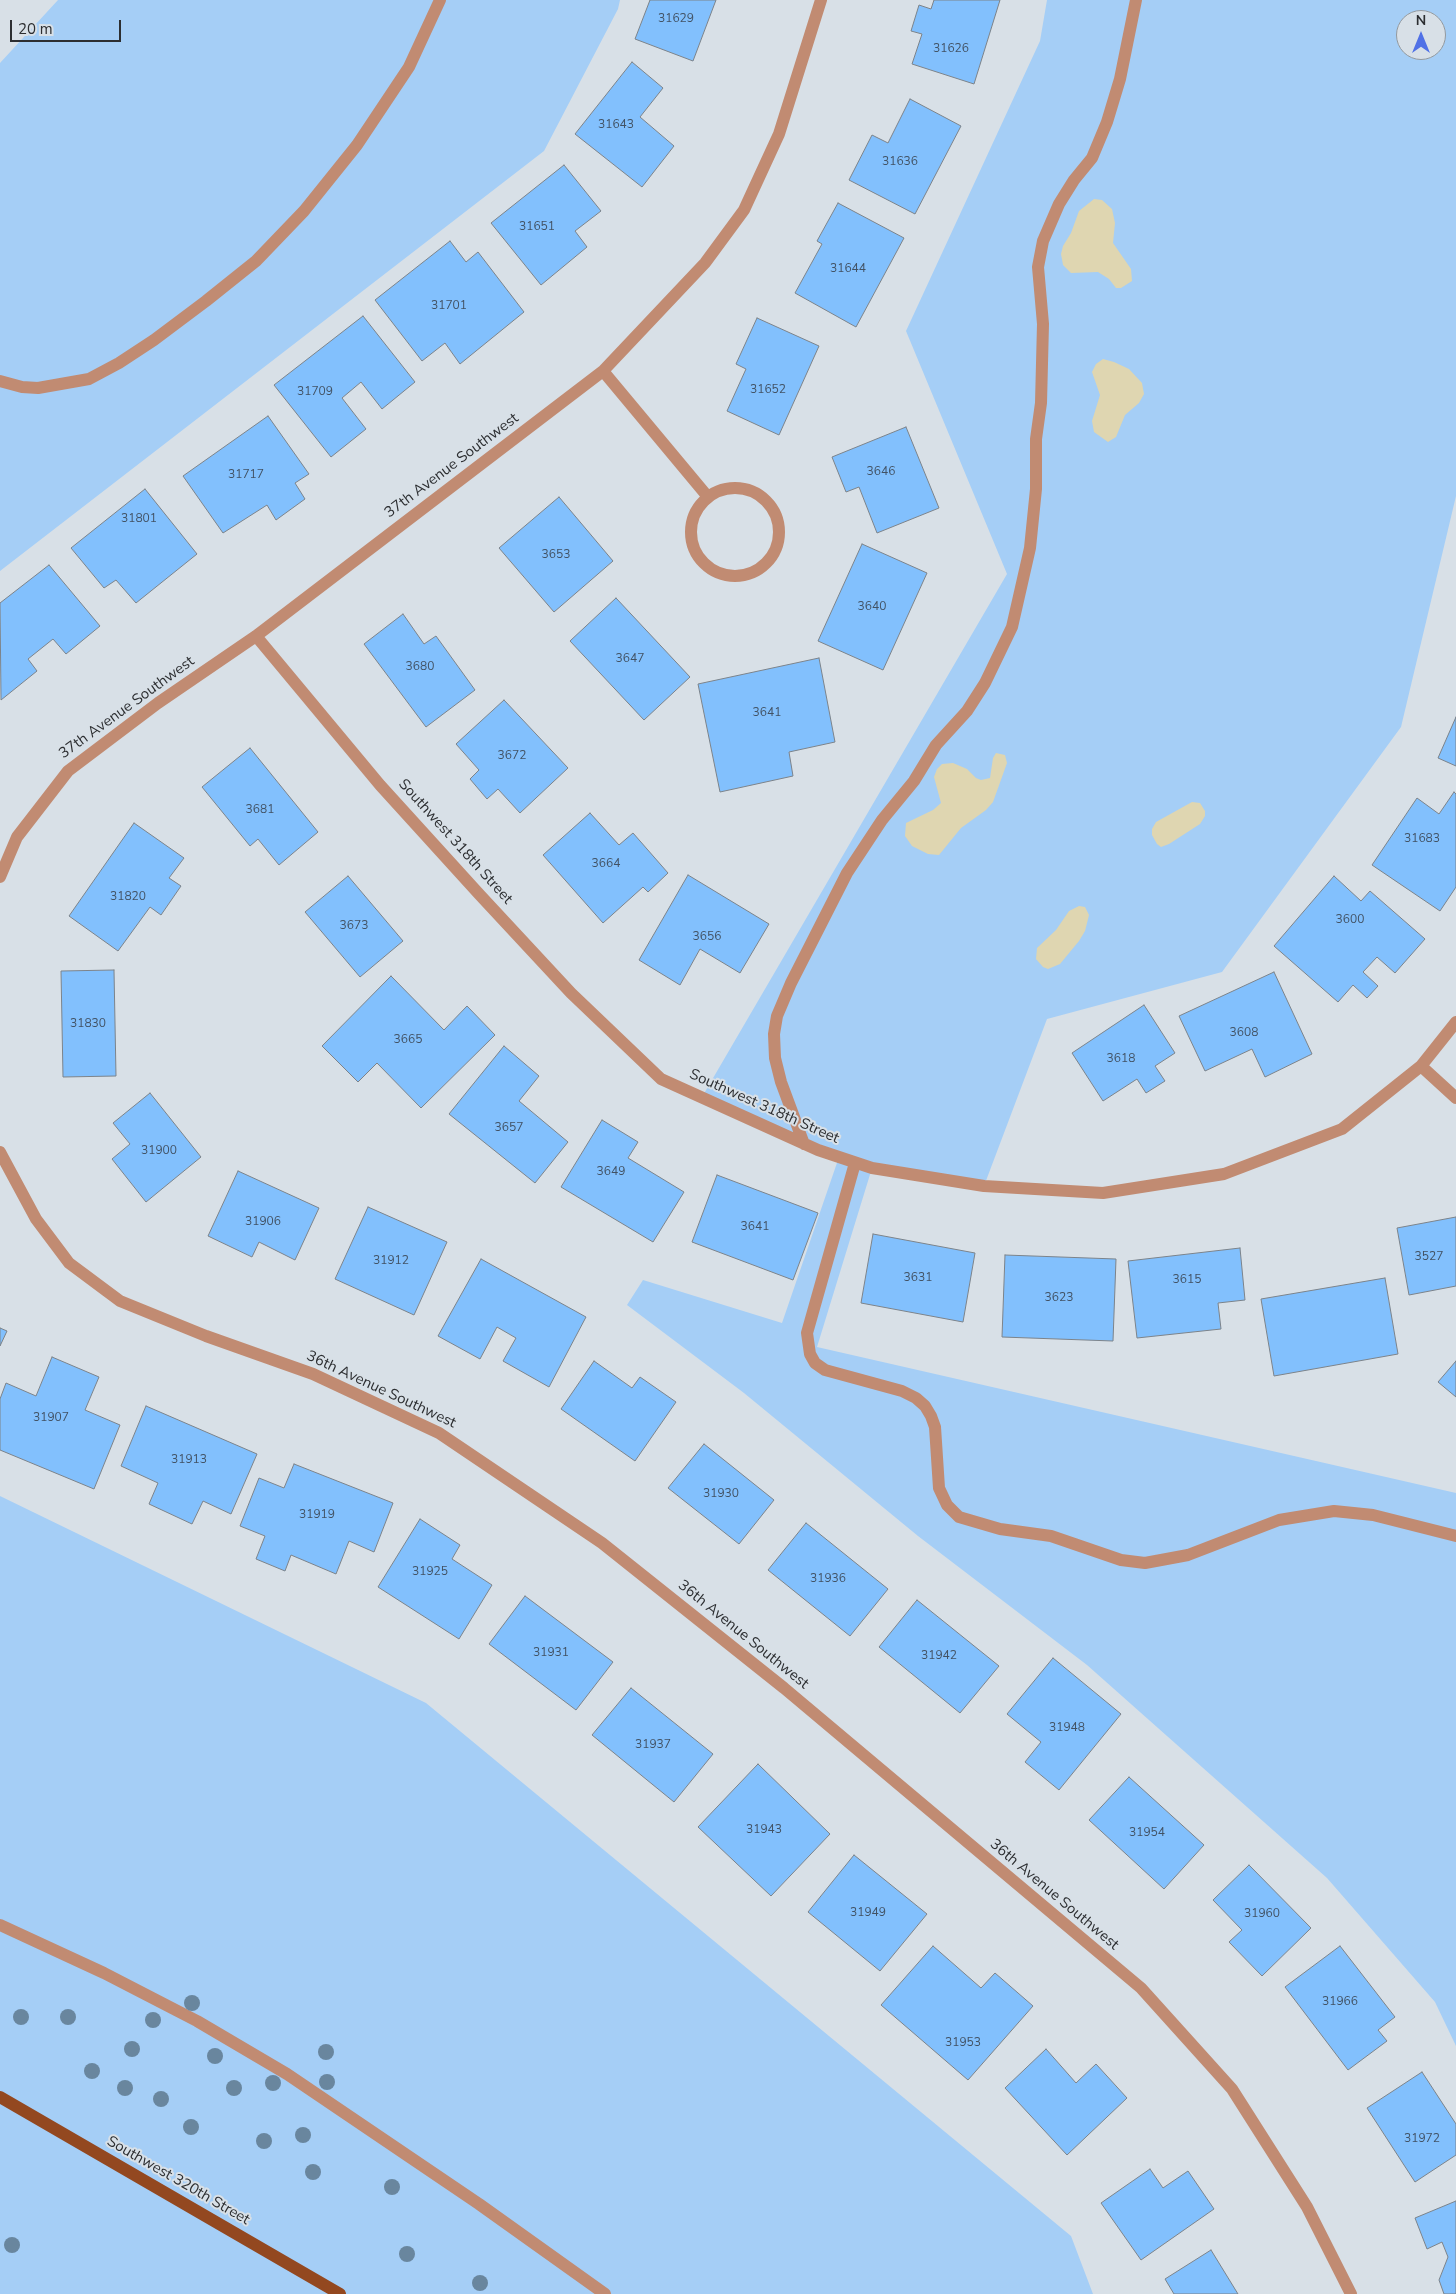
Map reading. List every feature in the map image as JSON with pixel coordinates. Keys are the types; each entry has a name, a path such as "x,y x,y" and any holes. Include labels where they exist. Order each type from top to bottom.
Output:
{"main road":[{"name":"Southwest 320th Street","path":"0,2097 340,2294"}],"street":[{"path":"0,381 38,388 89,379 119,363 154,340 256,260 304,211 357,145 409,67 440,0"},
{"name":"37th Avenue Southwest","path":"0,877 17,838 68,771 158,703 256,636 603,371 706,263 744,210 779,134 821,0"},
{"path":"804,1144 781,1082 775,1058 774,1034 777,1016 791,983 847,873 882,820 914,781 936,745 968,711 985,683 1012,627 1030,548 1036,489 1036,439 1041,403 1043,324 1038,267 1041,249 1059,204 1074,180 1092,158 1107,122 1120,79 1136,0"},
{"path":"603,371 708,497"},
{"path":"735,488 750,490 772,508 778,522 779,536 775,550 767,563 756,572 742,576 727,576 714,572 702,562 694,550 691,536 692,522 698,508 708,497 721,490 735,488"},
{"name":"Southwest 318th Street","path":"256,636 380,785 479,894 571,993 661,1079 804,1144 855,1163 872,1168 984,1186 1103,1193 1224,1174 1342,1129 1421,1066"},
{"path":"1456,1022 1421,1066 1456,1098"},
{"name":"36th Avenue Southwest","path":"0,1152 36,1219 69,1263 120,1301 206,1336 313,1374 439,1433 602,1543 784,1688 1141,1988 1232,2089 1307,2207 1351,2294"},
{"path":"855,1163 807,1333 810,1354 815,1363 825,1370 902,1391 916,1398 925,1406 935,1427 939,1488 947,1505 960,1517 1000,1529 1051,1536 1121,1560 1145,1563 1188,1555 1280,1520 1310,1513 1334,1511 1373,1515 1456,1536"},
{"path":"0,1925 104,1973 180,2012 287,2074 472,2199 605,2294"}],"shaded area":[{"path":"58,0 620,0 618,9 544,151 0,571 0,63"},
{"path":"1047,0 1456,0 1456,496 1401,727 1222,972 1047,1019 984,1186 872,1168 817,1347 1456,1493 1456,2046 1435,2002 1327,1878 1087,1665 918,1536 744,1393 627,1305 643,1280 782,1323 839,1157 702,1097 1007,574 906,331 1040,41"},
{"path":"0,1496 426,1703 1071,2236 1093,2294 0,2294"}],"sand":[{"path":"1094,199 1102,200 1112,209 1115,223 1113,243 1131,269 1132,281 1121,288 1116,288 1109,279 1098,272 1071,273 1063,265 1061,254 1063,246 1071,233 1079,211"},
{"path":"1103,359 1129,369 1142,383 1144,394 1139,403 1125,415 1116,437 1108,442 1094,432 1092,421 1100,395 1092,372 1096,364"},
{"path":"996,753 1005,755 1007,763 993,802 986,810 961,828 939,855 928,854 912,846 905,836 906,823 933,810 941,803 934,777 937,769 942,764 953,763 967,769 976,778 981,780 990,778 993,758"},
{"path":"1192,802 1200,803 1205,811 1205,816 1200,824 1169,844 1161,847 1157,844 1152,835 1152,829 1156,822"},
{"path":"1079,906 1085,907 1089,915 1085,931 1060,964 1048,969 1043,967 1036,959 1037,948 1056,930 1069,911"}],"building":[{"path":"650,0 716,0 693,61 635,39"},
{"path":"934,0 1000,0 974,84 912,64 922,34 911,31 919,5 931,9"},
{"path":"632,62 663,88 640,117 674,146 642,187 575,134"},
{"path":"910,99 961,126 915,214 849,180 872,135 888,143"},
{"path":"564,165 601,211 575,231 587,247 541,285 491,223"},
{"path":"838,203 904,238 856,327 795,293 822,244 817,241"},
{"path":"450,241 466,262 478,252 524,312 460,364 445,343 422,361 375,300"},
{"path":"363,316 415,382 382,409 361,382 342,398 366,429 331,457 274,385"},
{"path":"757,318 819,346 779,435 727,411 746,369 736,364"},
{"path":"268,416 309,474 295,483 305,499 276,520 267,505 223,533 183,476"},
{"path":"906,427 939,508 877,533 859,487 846,492 832,457"},
{"path":"145,489 197,554 136,603 116,580 104,588 71,548"},
{"path":"559,497 613,561 554,612 499,548"},
{"path":"862,544 927,573 883,670 818,641"},
{"path":"49,565 100,626 66,654 53,639 28,659 37,671 1,700 0,603"},
{"path":"616,598 690,677 644,720 570,641"},
{"path":"403,614 424,644 436,636 475,690 426,727 364,644"},
{"path":"819,658 835,742 789,752 793,776 720,792 698,684"},
{"path":"504,700 568,768 520,813 498,789 487,799 470,779 479,770 456,744"},
{"path":"1456,717 1456,766 1438,758"},
{"path":"250,748 318,832 279,865 258,839 250,846 202,787"},
{"path":"1454,792 1456,794 1456,887 1440,911 1372,865 1417,798 1439,814"},
{"path":"590,813 619,845 633,833 668,873 648,892 643,887 603,923 543,855"},
{"path":"134,823 184,858 169,878 181,886 161,915 150,907 118,951 69,916"},
{"path":"688,875 769,924 740,973 700,949 680,985 639,960"},
{"path":"348,876 403,941 360,977 305,912"},
{"path":"1334,876 1361,901 1370,891 1425,939 1395,973 1377,957 1363,972 1378,986 1367,998 1353,985 1338,1002 1274,946"},
{"path":"114,970 116,1076 63,1077 61,971"},
{"path":"1274,972 1312,1054 1265,1077 1252,1049 1205,1071 1179,1016"},
{"path":"391,976 444,1030 467,1006 495,1035 421,1108 377,1063 358,1082 322,1046"},
{"path":"1144,1005 1175,1053 1155,1066 1165,1081 1146,1093 1137,1079 1103,1101 1072,1053"},
{"path":"504,1046 539,1076 519,1101 568,1142 535,1183 449,1114"},
{"path":"150,1093 201,1157 146,1202 112,1159 130,1144 113,1123"},
{"path":"602,1120 638,1142 628,1158 684,1192 653,1242 561,1187"},
{"path":"238,1171 319,1208 295,1260 259,1242 252,1257 208,1236"},
{"path":"717,1175 818,1213 793,1280 692,1242"},
{"path":"368,1207 447,1242 414,1315 335,1279"},
{"path":"1456,1217 1456,1286 1409,1295 1397,1228"},
{"path":"873,1234 975,1253 963,1322 861,1303"},
{"path":"1240,1248 1245,1300 1218,1303 1221,1329 1137,1338 1128,1261"},
{"path":"1005,1255 1116,1259 1113,1341 1002,1337"},
{"path":"481,1259 586,1317 549,1387 503,1361 516,1338 497,1327 480,1359 438,1336"},
{"path":"1385,1278 1398,1354 1274,1376 1261,1299"},
{"path":"0,1328 7,1331 0,1346"},
{"path":"52,1357 99,1377 85,1410 120,1425 94,1489 0,1450 0,1399 6,1383 36,1396"},
{"path":"594,1361 632,1388 640,1377 676,1402 635,1461 561,1409"},
{"path":"1456,1361 1456,1397 1438,1382"},
{"path":"146,1406 257,1454 231,1514 203,1501 192,1524 149,1504 158,1483 121,1466"},
{"path":"704,1444 774,1500 739,1544 668,1488"},
{"path":"294,1464 393,1503 374,1552 349,1541 336,1574 291,1555 285,1571 256,1559 265,1536 240,1526 259,1478 284,1488"},
{"path":"420,1519 460,1545 452,1559 492,1585 459,1639 378,1587"},
{"path":"806,1523 888,1589 850,1636 768,1570"},
{"path":"525,1596 613,1662 576,1710 489,1644"},
{"path":"917,1600 999,1666 960,1713 879,1647"},
{"path":"1053,1658 1121,1714 1059,1790 1025,1762 1041,1742 1007,1714"},
{"path":"631,1688 713,1754 674,1802 592,1735"},
{"path":"758,1764 830,1834 771,1896 698,1827"},
{"path":"1129,1777 1204,1845 1164,1889 1089,1820"},
{"path":"854,1855 927,1914 880,1971 808,1912"},
{"path":"1249,1865 1311,1928 1262,1976 1229,1942 1242,1930 1213,1900"},
{"path":"933,1946 981,1988 995,1973 1033,2006 968,2080 881,2005"},
{"path":"1340,1946 1395,2017 1378,2030 1387,2041 1348,2070 1285,1987"},
{"path":"1046,2049 1076,2083 1096,2064 1127,2098 1067,2155 1005,2088"},
{"path":"1422,2072 1456,2124 1456,2155 1415,2182 1367,2108"},
{"path":"1150,2169 1163,2188 1188,2171 1214,2209 1141,2260 1101,2203"},
{"path":"1456,2201 1456,2294 1444,2294 1439,2280 1448,2257 1442,2242 1427,2249 1415,2218"},
{"path":"1211,2250 1238,2294 1174,2294 1165,2279"}]}
